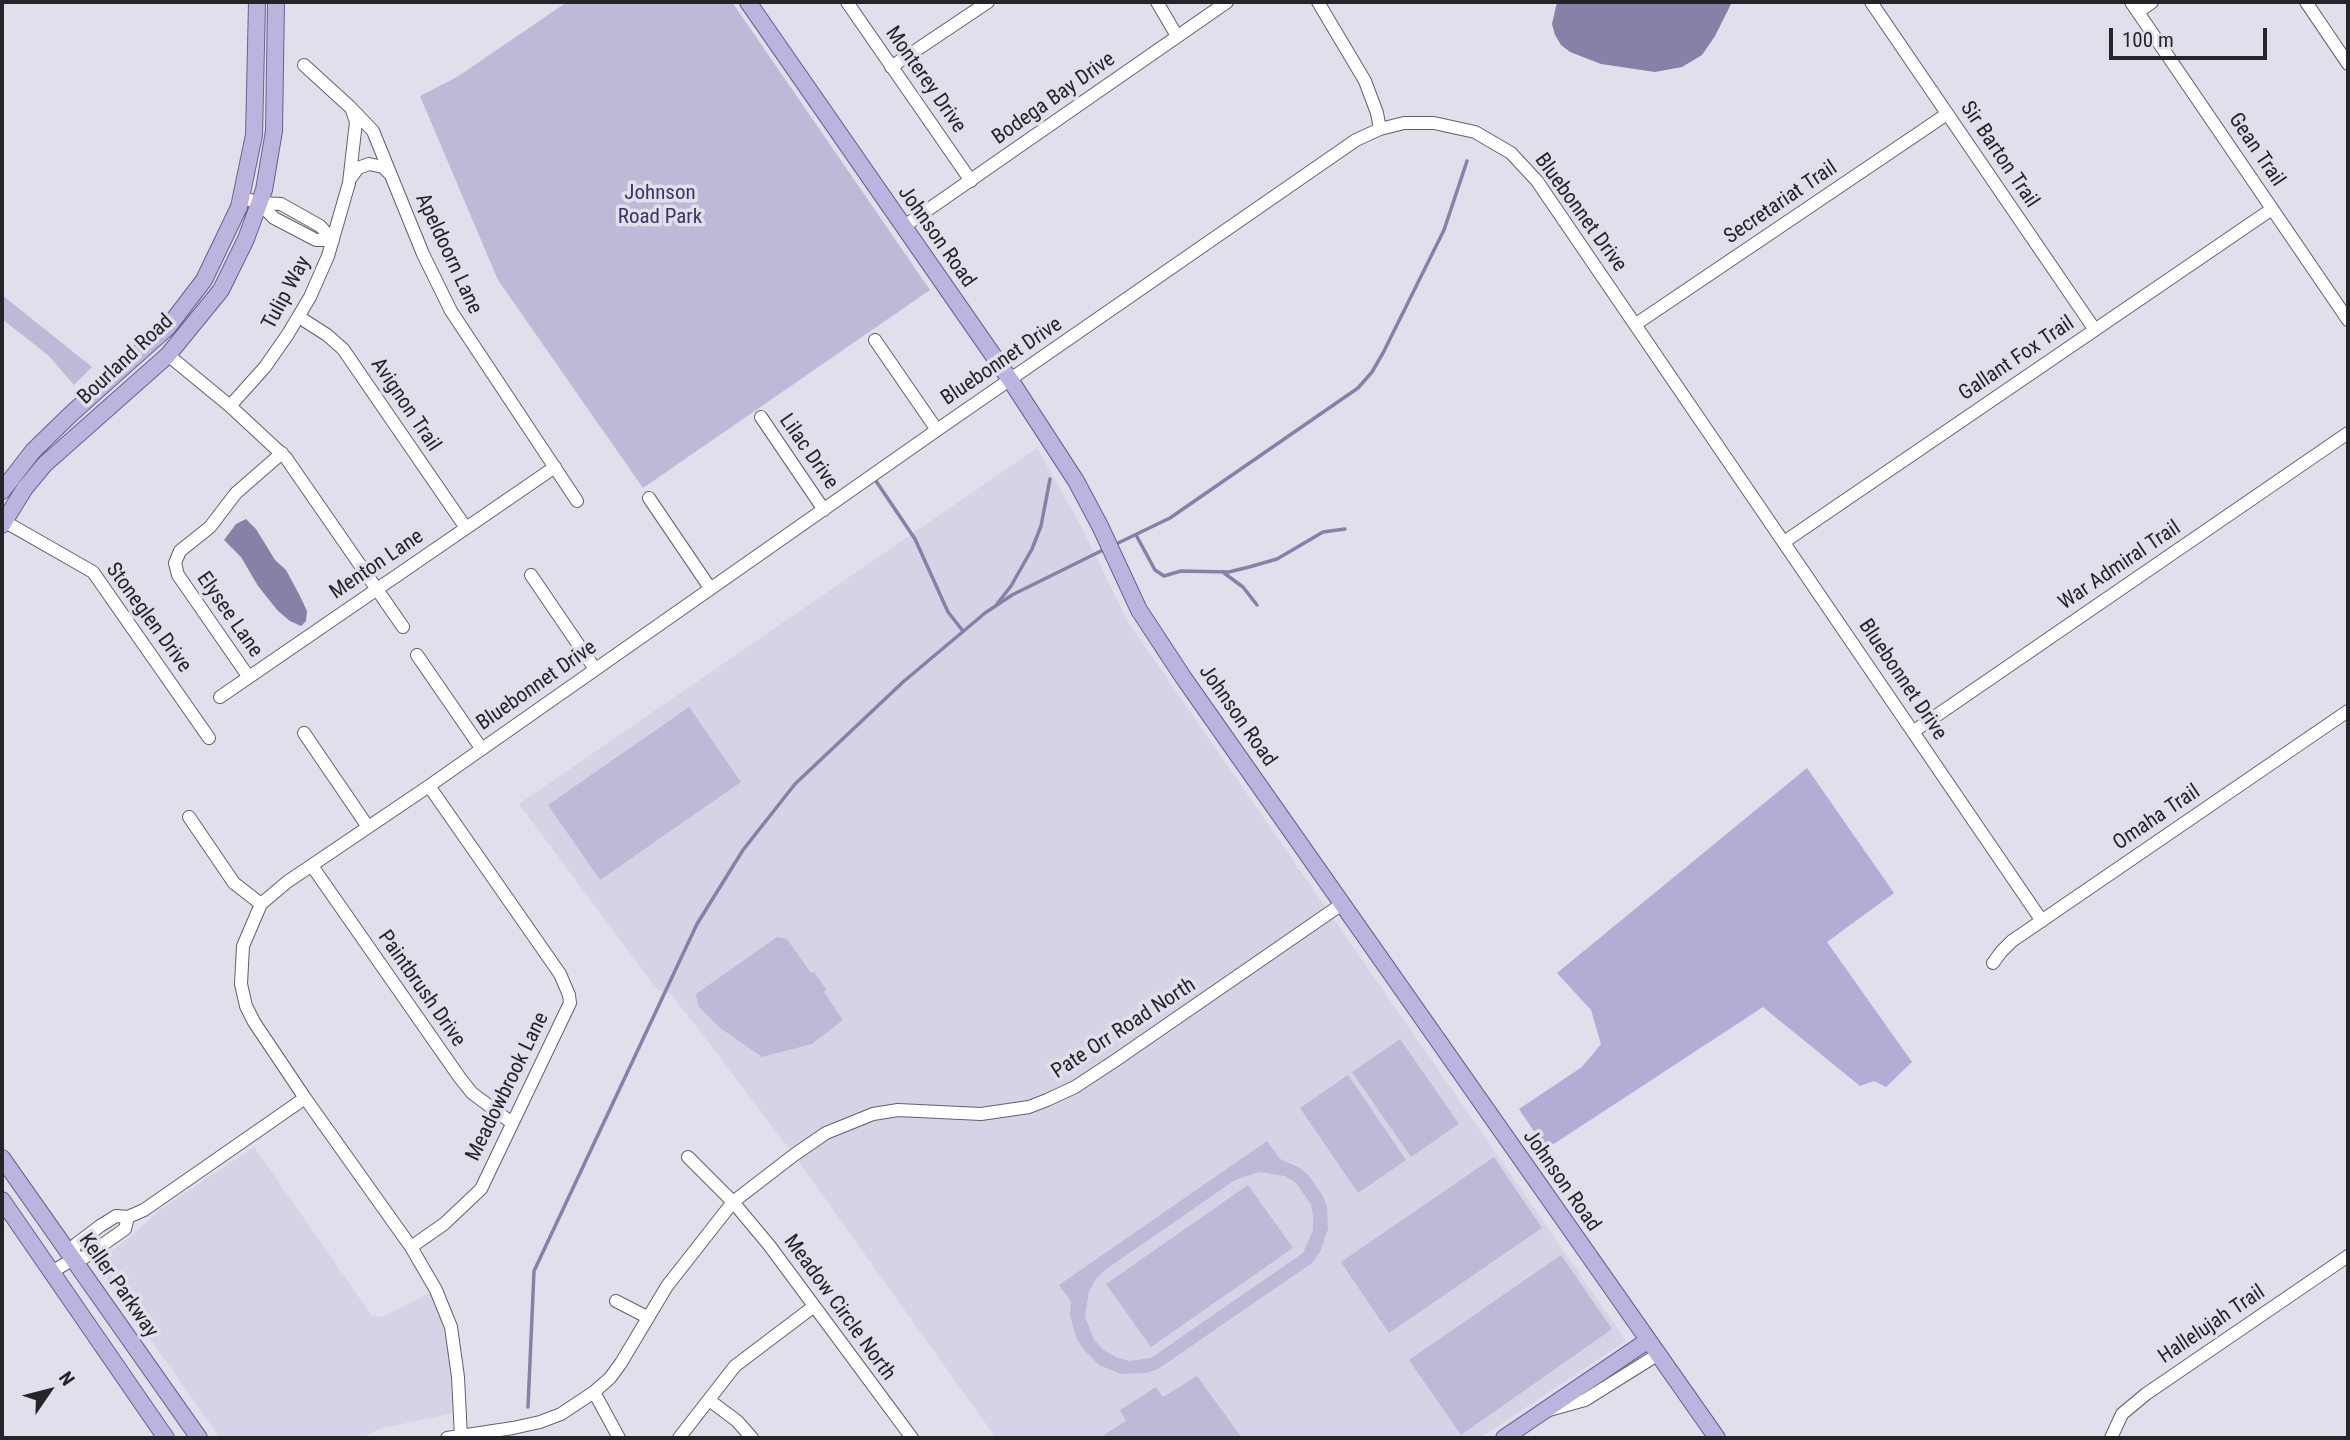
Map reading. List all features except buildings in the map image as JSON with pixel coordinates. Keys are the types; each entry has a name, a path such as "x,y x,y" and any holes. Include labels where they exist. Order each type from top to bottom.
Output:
{"main road":[{"name":"Bourland Road","path":"2,491 33,451 168,327 204,280 239,207 254,135 257,2"},
{"name":"Bourland Road","path":"2,522 45,464 168,355 221,290 246,239 264,190 274,131 276,2"},
{"name":"Johnson Road","path":"748,2 1011,381 1076,481 1139,610 1161,644 1717,1438"},
{"name":"Keller Parkway","path":"2,1158 199,1438"},
{"path":"2,1200 166,1438"},
{"path":"1504,1438 1524,1433 1545,1410 1647,1341"}],"street":[{"name":"Monterey Drive","path":"847,2 971,181"},
{"path":"891,66 988,2"},
{"path":"1157,2 1177,36"},
{"name":"Bodega Bay Drive","path":"903,227 1227,2"},
{"path":"1318,2 1365,81 1380,129"},
{"name":"Sir Barton Trail","path":"1871,2 2095,330"},
{"path":"2135,7 2152,2"},
{"path":"2306,2 2348,64"},
{"name":"Gean Trail","path":"2135,7 2348,320"},
{"name":"Apeldoorn Lane","path":"304,65 373,131 423,254 451,311 578,501"},
{"name":"Tulip Way","path":"230,407 265,367 299,317 319,277 349,183 356,122 356,116 350,107"},
{"name":"Secretariat Trail","path":"1636,324 1947,114"},
{"name":"Bluebonnet Drive","path":"261,904 1356,140 1380,129 1404,123 1434,123 1475,132 1511,153 1537,181 2042,921"},
{"path":"349,183 355,171 369,164 383,167 393,178"},
{"path":"241,197 259,203 281,204 320,226 332,240"},
{"name":"Gallant Fox Trail","path":"1784,542 2272,208"},
{"name":"Avignon Trail","path":"299,317 343,349 466,528"},
{"path":"876,340 937,430"},
{"path":"168,355 282,453 403,627"},
{"name":"Lilac Drive","path":"761,417 824,510"},
{"name":"War Admiral Trail","path":"1913,731 2348,433"},
{"name":"Elysee Lane","path":"248,676 178,576 175,563 180,551 210,527 236,493 282,453"},
{"name":"Menton Lane","path":"220,697 555,467"},
{"path":"649,498 710,589"},
{"name":"Stoneglen Drive","path":"2,522 93,572 209,738"},
{"path":"531,575 595,669"},
{"path":"417,655 481,748"},
{"name":"Omaha Trail","path":"1993,963 2007,945 2348,710"},
{"path":"304,733 368,827"},
{"name":"Meadowbrook Lane","path":"411,1247 444,1224 481,1189 570,1003 560,974 429,786"},
{"path":"189,817 234,883 261,904 243,946 241,984 246,1006 254,1022 411,1247 436,1290 451,1327 458,1377 454,1437"},
{"name":"Paintbrush Drive","path":"312,866 460,1078 472,1093 512,1123"},
{"name":"Pate Orr Road North","path":"454,1437 540,1422 561,1414 594,1392 610,1378 621,1363 667,1286 733,1202 826,1133 873,1114 898,1110 981,1115 1029,1107 1061,1094 1342,904"},
{"path":"52,1272 73,1258 75,1245 116,1216 128,1217 144,1210 305,1098"},
{"name":"Meadow Circle North","path":"688,1157 733,1202 769,1245 912,1438"},
{"name":"Hallelujah Trail","path":"2111,1438 2122,1414 2146,1394 2348,1256"},
{"path":"616,1301 647,1317"},
{"path":"679,1438 734,1366 814,1307"},
{"path":"1545,1410 1586,1400 1657,1355"},
{"path":"594,1392 619,1438"},
{"path":"709,1400 737,1421 752,1438"}],"shaded area":[{"path":"1557,2 1732,2 1702,55 1682,67 1655,72 1601,64 1570,52 1561,45 1552,24"},
{"path":"1037,448 1081,526 1128,622 1626,1341 1480,1438 996,1438 794,1155 672,995 657,989 519,804"},
{"path":"246,519 256,529 275,560 286,570 300,596 307,611 306,621 301,626 278,611 258,586 241,557 224,540 236,524"},
{"path":"1807,768 1894,893 1827,942 1912,1062 1886,1087 1874,1081 1860,1086 1763,1007 1546,1149 1519,1109 1582,1067 1601,1044 1591,1010 1557,973"},
{"path":"254,1147 372,1316 382,1317 430,1293 449,1348 453,1413 379,1429 361,1438 220,1438 96,1262 134,1234 158,1211"}],"green space":[{"name":"Johnson Road Park","path":"567,2 732,2 930,290 643,488 498,280 420,96 457,77"},
{"path":"2,295 92,367 74,385 49,356 2,319"},
{"path":"689,707 741,782 600,880 548,805"},
{"path":"777,937 787,939 811,973 814,972 843,1020 812,1044 762,1057 719,1027 698,1006 696,994"},
{"path":"1400,1039 1459,1124 1411,1157 1352,1072"},
{"path":"1348,1075 1406,1160 1358,1193 1300,1108"},
{"path":"1267,1141 1280,1159 1300,1168 1309,1176 1327,1207 1328,1229 1320,1252 1312,1263 1158,1369 1146,1373 1121,1374 1099,1365 1083,1349 1076,1337 1070,1315 1071,1302 1059,1285","holes":["1259,1172 1285,1176 1296,1183 1311,1204 1313,1230 1303,1253 1151,1358 1129,1361 1116,1357 1094,1340 1085,1316 1089,1291 1105,1270 1235,1180"]},
{"path":"1494,1157 1542,1228 1389,1333 1341,1262"},
{"path":"1248,1185 1293,1248 1151,1347 1106,1284"},
{"path":"1561,1255 1612,1329 1461,1435 1409,1360"},
{"path":"1197,1376 1242,1438 1099,1438 1126,1421 1120,1410 1156,1387 1163,1397"}],"waterway":[{"path":"1114,545 1170,518 1358,388 1383,353 1444,230 1467,161"},
{"path":"997,604 1011,586 1032,549 1041,526 1050,479"},
{"path":"876,481 915,539 948,612 963,631"},
{"path":"1136,535 1155,570 1164,576 1181,571 1229,572 1249,567 1277,559 1323,532 1345,529"},
{"path":"528,1407 534,1271 697,924 743,850 795,784 903,682 985,613 1012,595 1107,548"},
{"path":"1224,573 1243,587 1257,605"}]}
